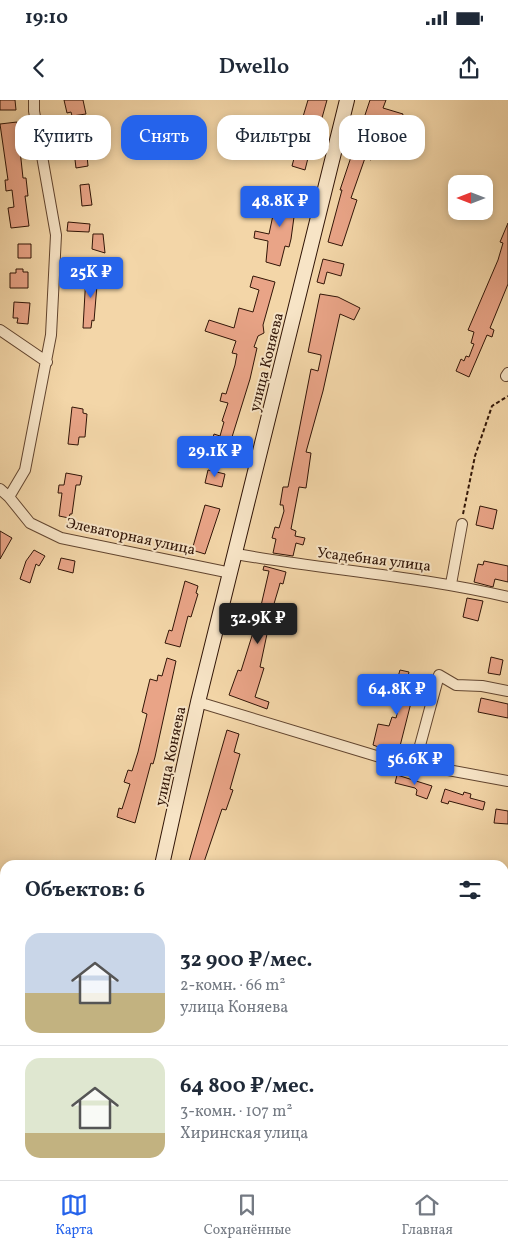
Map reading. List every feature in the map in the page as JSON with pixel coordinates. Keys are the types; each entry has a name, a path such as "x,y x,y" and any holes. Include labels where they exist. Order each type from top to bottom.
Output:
{"street":[{"path":"10,497 25,470 51,335 56,235 34,111 34,100"},
{"name":"улица Коняева","path":"163,860 198,702 347,100"},
{"path":"0,330 47,362"},
{"name":"Элеваторная улица","path":"0,489 10,497 30,523 61,538 231,573"},
{"path":"451,584 462,524"},
{"name":"Усадебная улица","path":"236,554 299,565 451,584 508,598"},
{"path":"415,764 439,676 456,685 482,686 508,691"},
{"path":"198,702 383,758 508,781"}],"path":[{"path":"462,524 475,456 492,406 508,396"}],"building":[{"path":"0,100 15,100 16,110 0,110"},
{"path":"64,100 83,100 86,114 72,115 71,112 67,113"},
{"path":"308,100 327,100 323,115 304,115"},
{"path":"370,100 386,100 383,108 403,114 403,115 365,115"},
{"path":"15,122 15,160 21,160 23,178 26,178 28,196 25,196 29,226 11,228 8,208 14,207 12,190 6,191 5,180 8,180 0,124"},
{"path":"75,160 87,160 88,166 76,168"},
{"path":"294,160 308,160 305,170 292,166"},
{"path":"350,160 364,160 351,198 357,200 342,246 328,242 342,190 340,190"},
{"path":"89,184 92,205 82,206 80,185"},
{"path":"275,193 288,194 300,198 294,217 289,247 285,246 280,266 266,262 268,241 254,238 255,231 269,234 276,201"},
{"path":"68,222 90,224 89,232 67,231"},
{"path":"508,223 508,284 490,328 494,330 492,337 487,335 469,377 456,371 461,359 464,361 466,356 469,357 474,344 471,343 474,332 468,330 498,260 503,243 500,242"},
{"path":"93,234 103,234 105,253 92,249"},
{"path":"18,244 31,244 31,258 18,258"},
{"path":"323,259 344,264 341,276 327,272 324,284 317,282"},
{"path":"16,269 23,269 23,272 28,272 28,288 10,288 10,273 16,273"},
{"path":"86,275 103,277 101,286 97,285 94,321 92,320 91,328 83,328"},
{"path":"253,276 275,282 263,325 264,333 258,336 254,347 257,348 250,379 232,437 239,439 237,446 231,444 227,458 209,452 214,434 220,436 224,422 222,421 228,403 220,401 222,393 226,394 235,365 237,354 232,353 236,341 205,331 209,320 234,328 239,308 253,312 259,290 250,287"},
{"path":"320,294 338,297 360,308 354,320 340,314 323,391 306,452 311,453 306,488 299,487 291,529 296,531 295,536 305,538 303,545 296,543 293,556 273,553 276,539 272,538 275,527 279,528 284,511 283,505 280,505 283,487 288,487 311,369 318,371 321,357 321,355 308,352"},
{"path":"14,302 30,303 28,324 17,323 18,318 13,318"},
{"path":"72,407 83,409 83,413 87,414 85,437 79,437 78,445 68,444"},
{"path":"208,470 225,474 222,487 205,483"},
{"path":"66,473 82,476 80,485 76,485 72,514 70,514 69,518 59,516 62,493 58,493 59,485 64,485"},
{"path":"205,505 220,509 205,554 192,550"},
{"path":"480,506 497,510 493,529 476,525"},
{"path":"0,531 12,538 0,559"},
{"path":"34,550 45,556 39,566 36,564 30,583 20,579 26,561"},
{"path":"61,558 75,561 73,573 58,569"},
{"path":"484,561 508,566 508,582 495,579 493,587 474,582 478,564 483,565"},
{"path":"264,566 286,572 283,584 280,583 265,634 267,634 260,667 264,668 255,697 269,702 267,709 229,695 238,670 241,671 260,610 269,571 263,570"},
{"path":"185,581 198,586 196,593 198,594 191,617 188,616 180,647 165,643 169,630 172,631"},
{"path":"467,598 483,601 478,621 463,617"},
{"path":"491,657 503,660 500,675 488,673"},
{"path":"167,658 176,661 155,757 153,764 151,763 135,823 117,817 119,808 122,809 130,784 124,782 128,770 132,771 138,752 147,714 142,712 150,679 157,681 158,675 162,676"},
{"path":"400,670 409,672 408,676 417,679 398,754 373,745 378,724 389,726 392,717 396,718 401,699 396,698 398,688 395,687"},
{"path":"481,698 508,704 508,718 478,712"},
{"path":"227,730 239,734 234,752 240,754 230,789 233,790 226,810 222,809 205,860 189,860"},
{"path":"397,775 432,786 427,799 416,795 417,790 415,788 395,783"},
{"path":"445,789 463,795 464,792 471,794 470,798 485,802 483,810 449,801 448,804 441,802"},
{"path":"496,809 508,811 508,824 494,823"}]}
